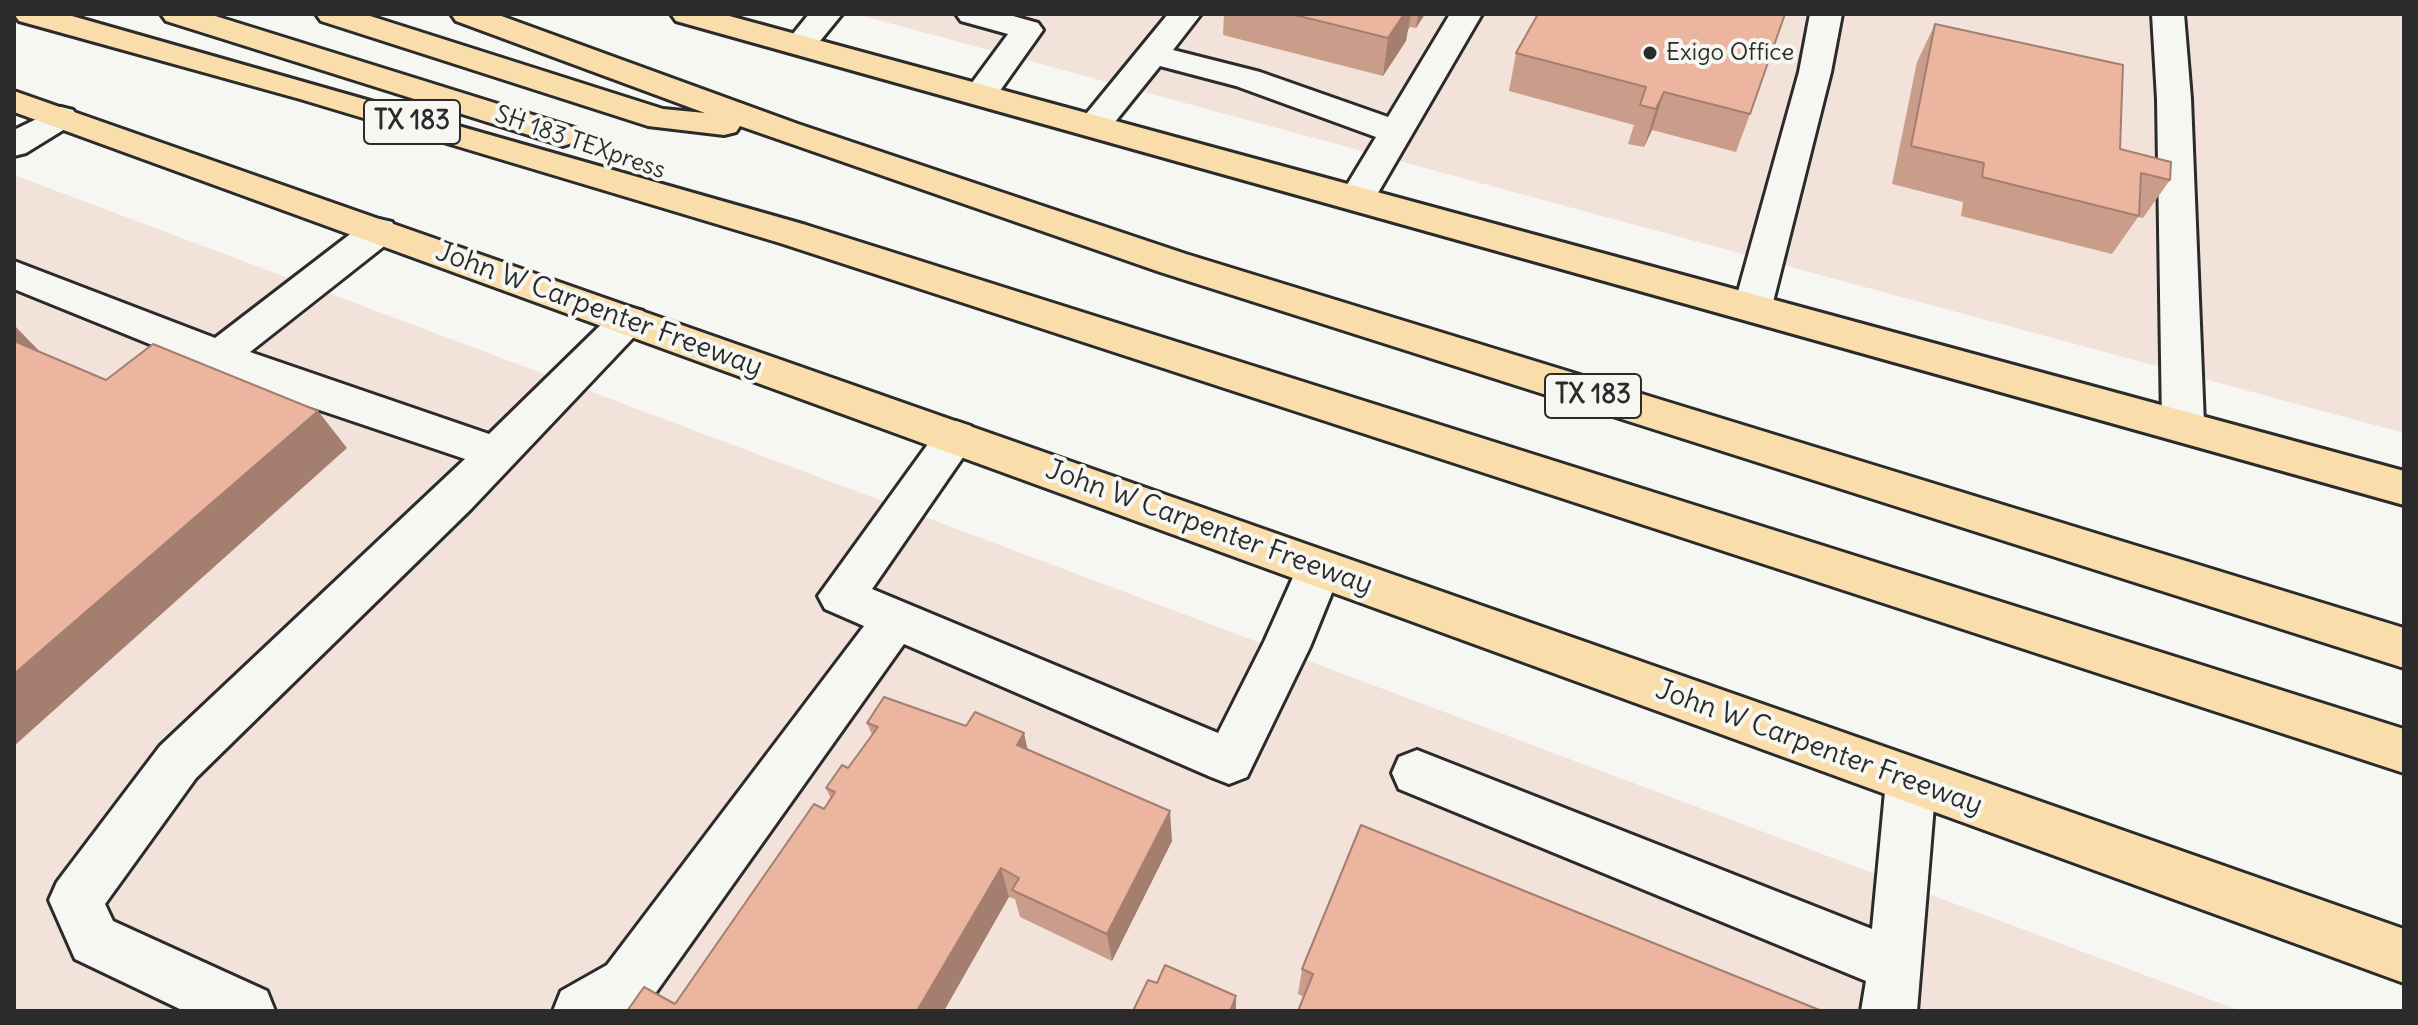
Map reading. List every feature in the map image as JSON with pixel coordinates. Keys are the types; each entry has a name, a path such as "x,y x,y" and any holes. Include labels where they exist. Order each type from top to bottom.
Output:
{"main road":[{"name":"TX 183","path":"30,14 312,92 793,234 2404,751"},
{"name":"SH 183 TEXpress","path":"177,14 643,161 793,234"},
{"name":"SH 183 TEXpress","path":"332,14 660,119 786,131"},
{"name":"TX 183","path":"467,14 786,131 1378,329 2404,648"},
{"path":"687,14 2183,424 2404,488"},
{"name":"John W Carpenter Freeway","path":"14,101 2404,956"}],"street":[{"path":"800,45 826,14"},
{"path":"972,14 1037,22"},
{"path":"1094,126 1185,14"},
{"path":"1357,198 1466,14"},
{"path":"1753,306 1815,72 1826,14"},
{"path":"2168,14 2174,99 2183,424"},
{"path":"980,95 1037,22"},
{"path":"1152,54 1248,79 1396,132"},
{"path":"14,145 61,117"},
{"path":"219,356 379,231"},
{"path":"14,274 292,385 496,453"},
{"path":"247,1011 94,940 76,900 178,762 456,497 629,321"},
{"path":"956,437 841,596 1229,761 1286,647 1319,568"},
{"path":"581,1011 627,985 896,619"},
{"path":"1417,773 1892,988 1911,781"}],"shaded area":[{"path":"856,14 2404,14 2404,433"},
{"path":"14,175 2142,974 2241,1011 14,1011"}],"building":[{"path":"1291,14 1404,14 1388,38"},
{"name":"Exigo Office","path":"1538,14 1785,14 1750,114 1664,92 1656,109 1640,105 1646,87 1516,53"},
{"path":"1935,24 2123,65 2120,149 2171,162 2170,180 2141,173 2139,216 1982,177 1984,163 1911,146"},
{"path":"14,341 106,380 153,344 318,411 14,674"},
{"path":"884,697 966,726 975,712 1024,733 1017,745 1170,811 1107,934 1012,890 1019,878 1001,868 917,1011 627,1011 644,987 675,1004 814,804 824,809 835,792 826,788 842,765 848,768 878,727 867,723"},
{"path":"1361,825 1822,1011 1298,1011 1313,974 1302,969"},
{"path":"1165,965 1236,996 1230,1011 1133,1011 1148,980 1157,983"}],"place":[{"name":"Exigo Office","path":"1650,53"}]}
